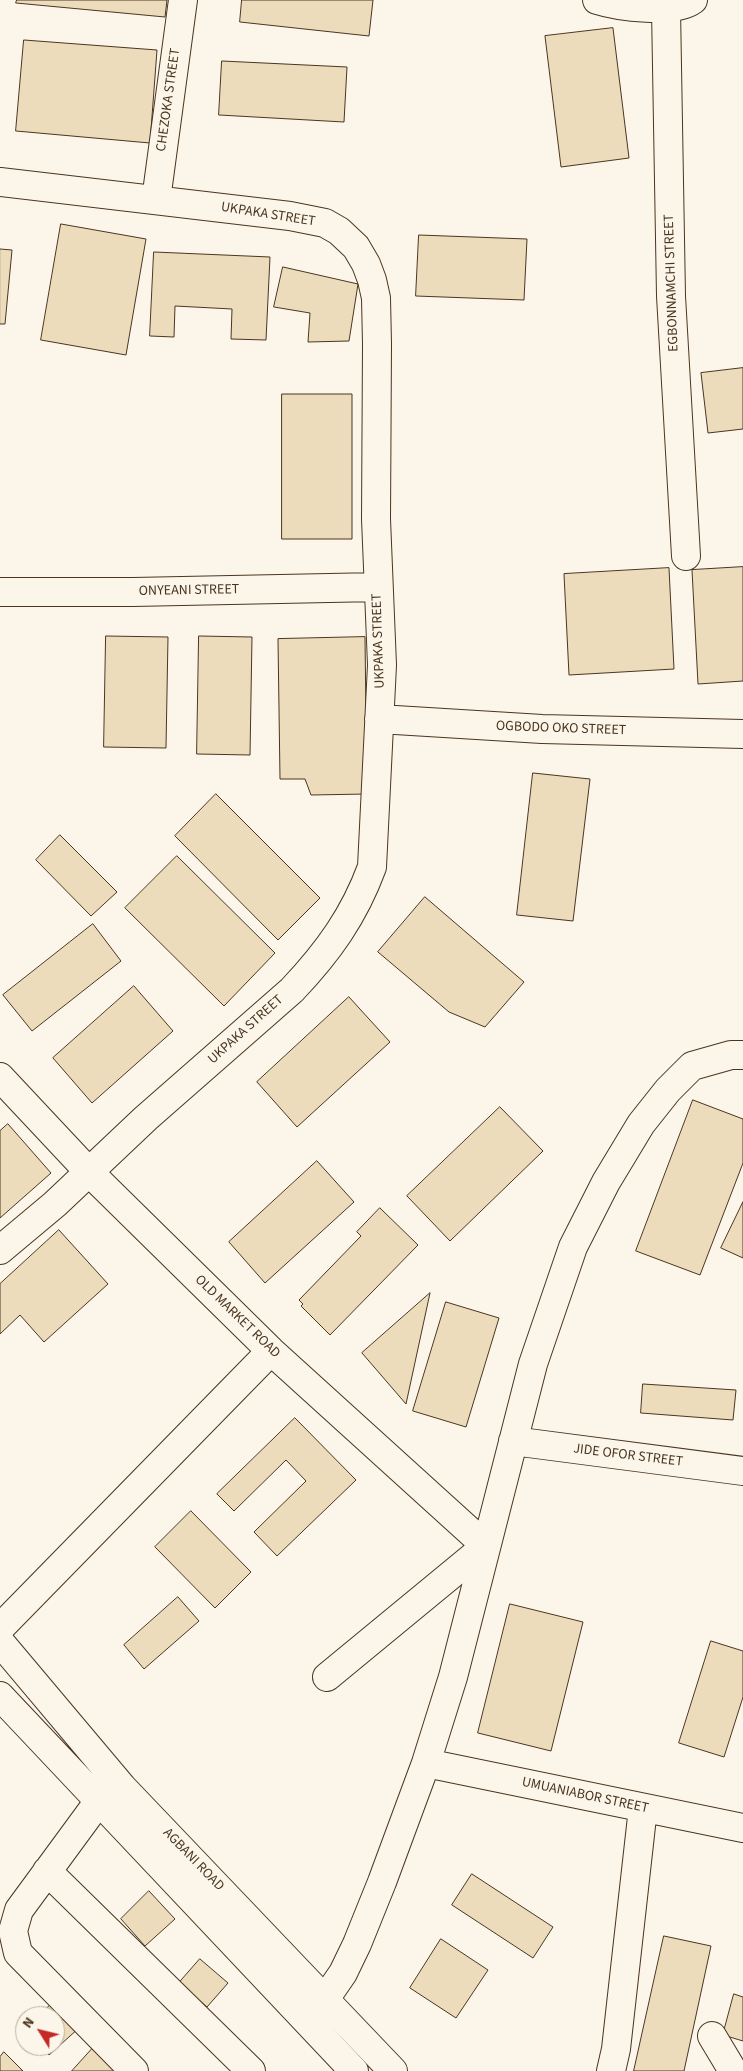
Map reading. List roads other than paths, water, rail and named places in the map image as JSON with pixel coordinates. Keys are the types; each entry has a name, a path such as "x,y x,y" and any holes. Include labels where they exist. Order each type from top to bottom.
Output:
{"street":[{"name":"CHEZOKA STREET","path":"156,200 183,0"},
{"path":"597,0 609,4 666,8 679,7 693,0"},
{"name":"EGBONNAMCHI STREET","path":"666,8 671,296 686,556"},
{"name":"UKPAKA STREET","path":"0,182 290,216 325,224 340,231 356,247 366,264 372,280 376,307 376,519 382,665 372,867 361,896 345,925 312,968 292,990 0,1250"},
{"name":"ONYEANI STREET","path":"0,592 143,592 378,586"},
{"name":"OGBODO OKO STREET","path":"379,719 542,729 743,734"},
{"path":"309,2023 343,1973 357,1944 426,1763 453,1677 533,1364 573,1247 606,1182 641,1124 668,1090 692,1066 731,1055 743,1055"},
{"name":"OLD MARKET ROAD","path":"0,1077 89,1172 271,1351 486,1546"},
{"path":"0,1628 271,1351"},
{"name":"JIDE OFOR STREET","path":"513,1441 743,1471"},
{"path":"327,1677 486,1546"},
{"name":"AGBANI ROAD","path":"0,1642 122,1787 393,2071"},
{"name":"AGBANI ROAD","path":"0,1696 354,2071"},
{"name":"UMUANIABOR STREET","path":"426,1763 743,1828"},
{"path":"122,1787 99,1801 19,1910 13,1931 18,1953 134,2071"},
{"path":"611,2071 616,2049 643,1808"},
{"path":"48,1871 250,2071"},
{"path":"712,2036 733,2071"}]}
